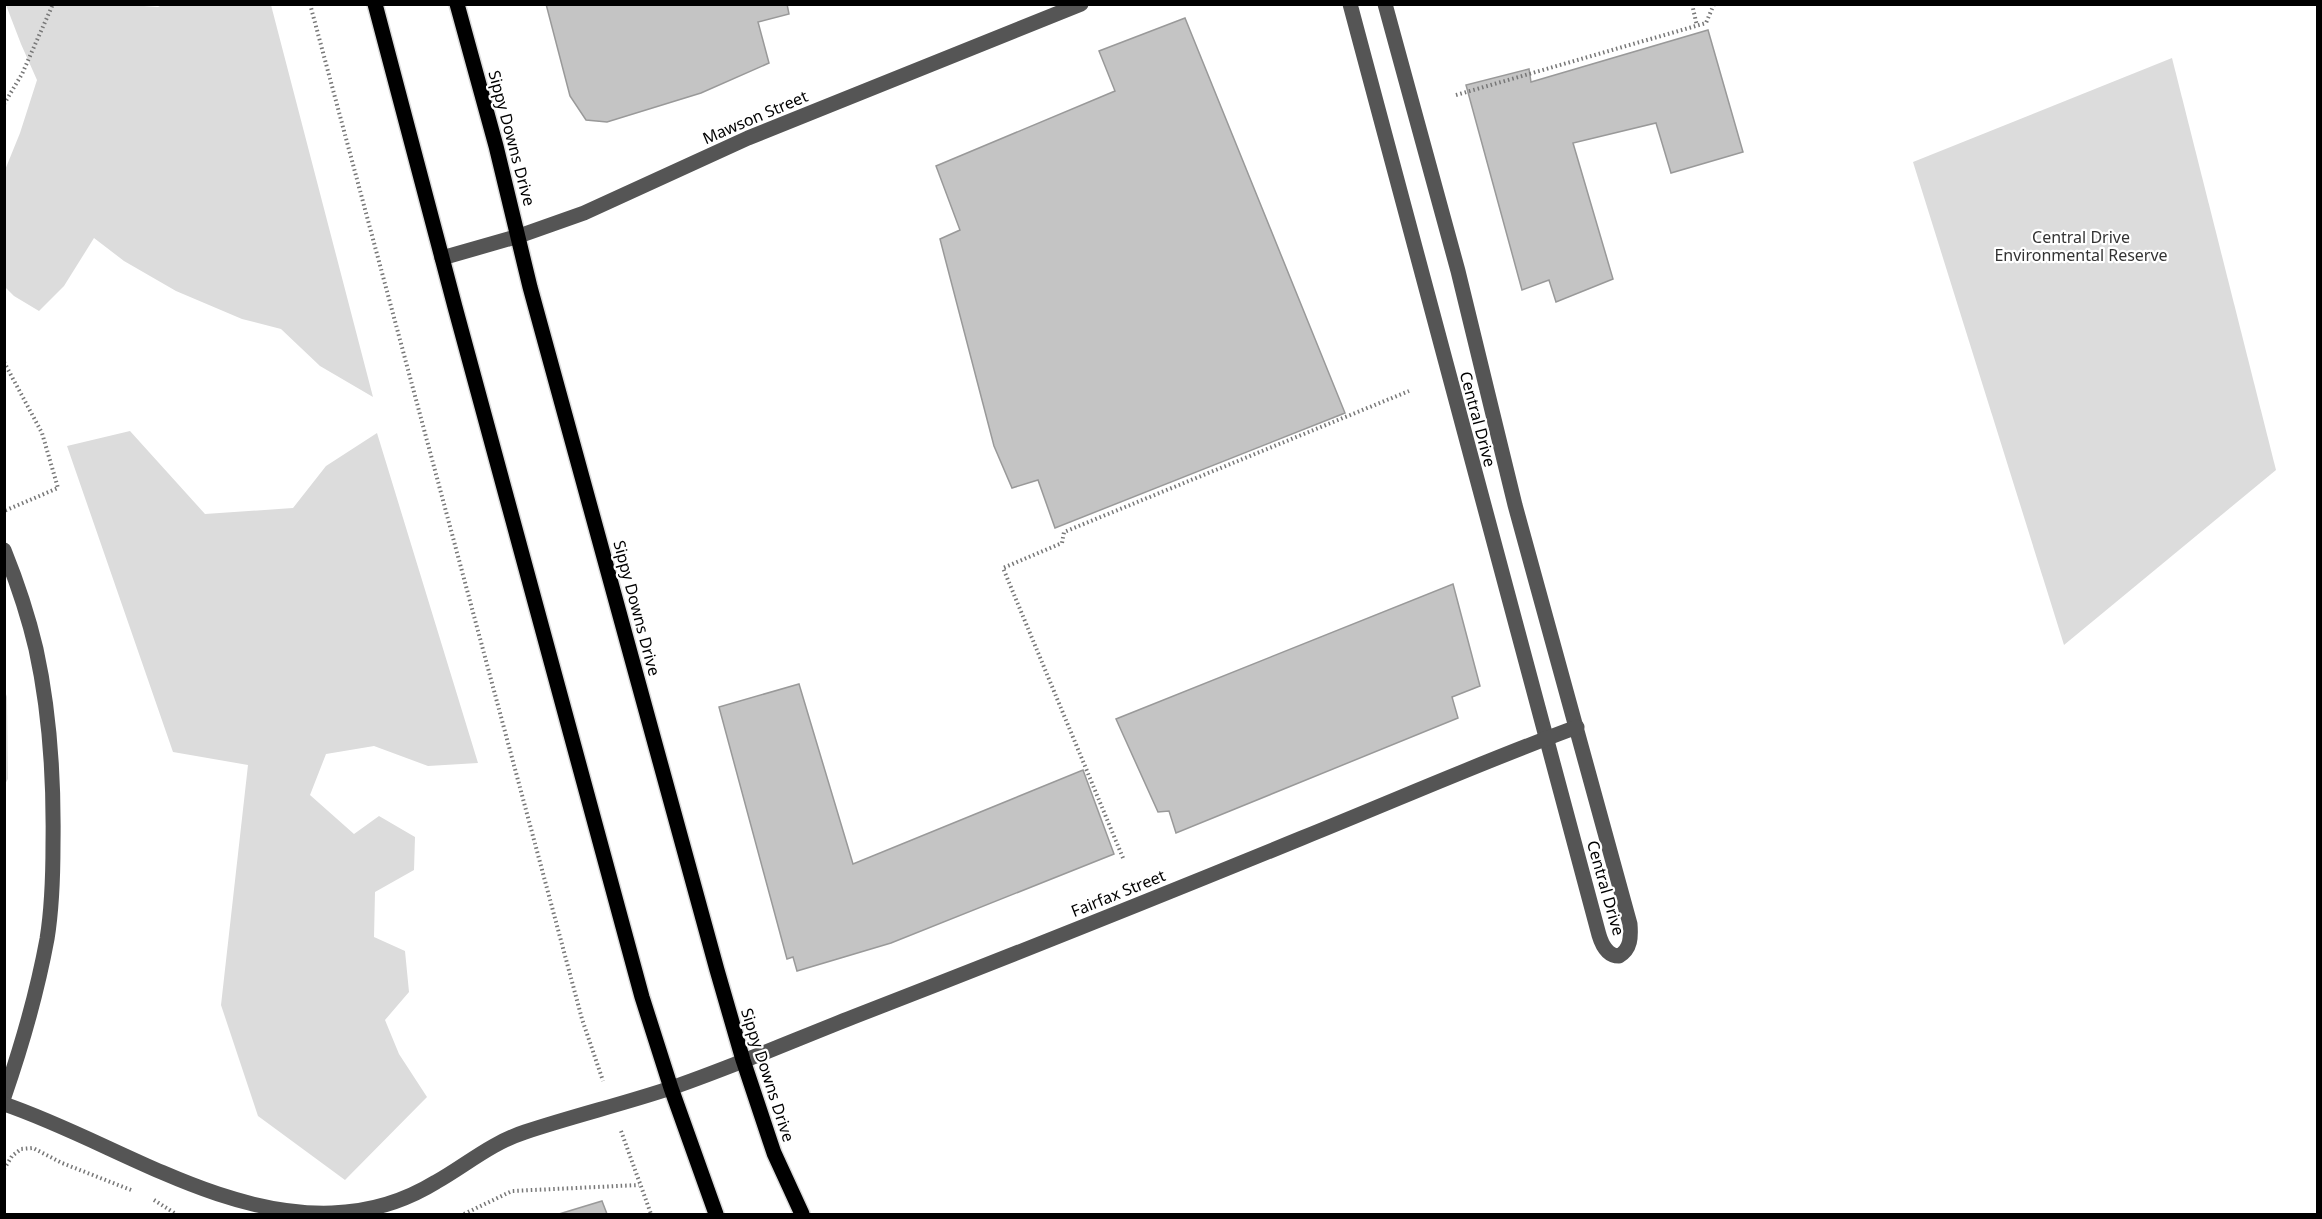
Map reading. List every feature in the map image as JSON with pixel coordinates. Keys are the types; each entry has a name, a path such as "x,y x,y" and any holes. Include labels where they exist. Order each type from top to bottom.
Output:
{"main road":[{"path":"375,4 642,997 716,1215"},
{"name":"Sippy Downs Drive","path":"457,4 519,236 530,287 743,1060 774,1153 802,1215"}],"street":[{"name":"Mawson Street","path":"442,258 519,236 584,213 748,138 1081,4"},
{"name":"Central Drive","path":"1350,4 1599,935 1603,946 1609,953 1619,956 1629,946 1630,924 1515,505 1458,271 1385,4"},
{"path":"4,550 20,593 38,660 50,746 53,814 52,873 47,937 32,1009 4,1097"},
{"name":"Fairfax Street","path":"4,1104 219,1194 262,1207 300,1213 333,1213 384,1205 410,1196 438,1181 489,1147 515,1135 671,1088 1154,899 1577,727"}],"path":[{"path":"4,104 22,74 53,4"},
{"path":"310,4 579,1007 594,1057 651,1215"},
{"path":"1692,4 1697,26"},
{"path":"1455,95 1706,23 1714,4"},
{"path":"4,362 42,433 58,488 4,511"},
{"path":"1123,858 1003,568 1062,543 1064,532 1408,391"},
{"path":"4,1168 12,1156 21,1149 33,1148 62,1163 139,1193"},
{"path":"464,1215 512,1191 639,1185"},
{"path":"148,1197 167,1207 176,1215"}],"green space":[{"path":"115,4 158,7 164,4 271,5 373,397 320,366 281,329 242,319 176,291 124,261 94,238 64,286 39,311 14,296 5,287 5,170 37,80 6,5"},
{"name":"Central Drive Environmental Reserve","path":"2172,58 2276,470 2064,645 1913,162"},
{"path":"130,431 205,514 293,508 326,466 377,433 478,763 428,766 374,746 326,754 310,795 354,834 379,816 415,837 414,870 375,892 374,937 405,951 409,992 385,1020 399,1054 427,1097 345,1180 258,1116 221,1005 248,765 173,752 67,446"},
{"path":"4,688 7,697 8,779 5,784"}],"building":[{"path":"546,4 787,4 789,14 758,22 769,63 701,93 607,122 586,120 570,96"},
{"path":"1185,18 1345,413 1055,528 1038,480 1012,488 994,446 940,239 960,230 936,166 1115,91 1099,51"},
{"path":"1708,30 1743,152 1671,173 1656,123 1573,143 1613,279 1556,302 1549,280 1522,290 1466,85 1529,69 1531,82"},
{"path":"1453,584 1480,686 1452,697 1458,718 1176,833 1169,811 1158,812 1116,719"},
{"path":"799,684 853,864 1083,770 1114,854 891,943 797,971 793,957 787,959 719,707"},
{"path":"602,1201 607,1214 559,1214"}]}
